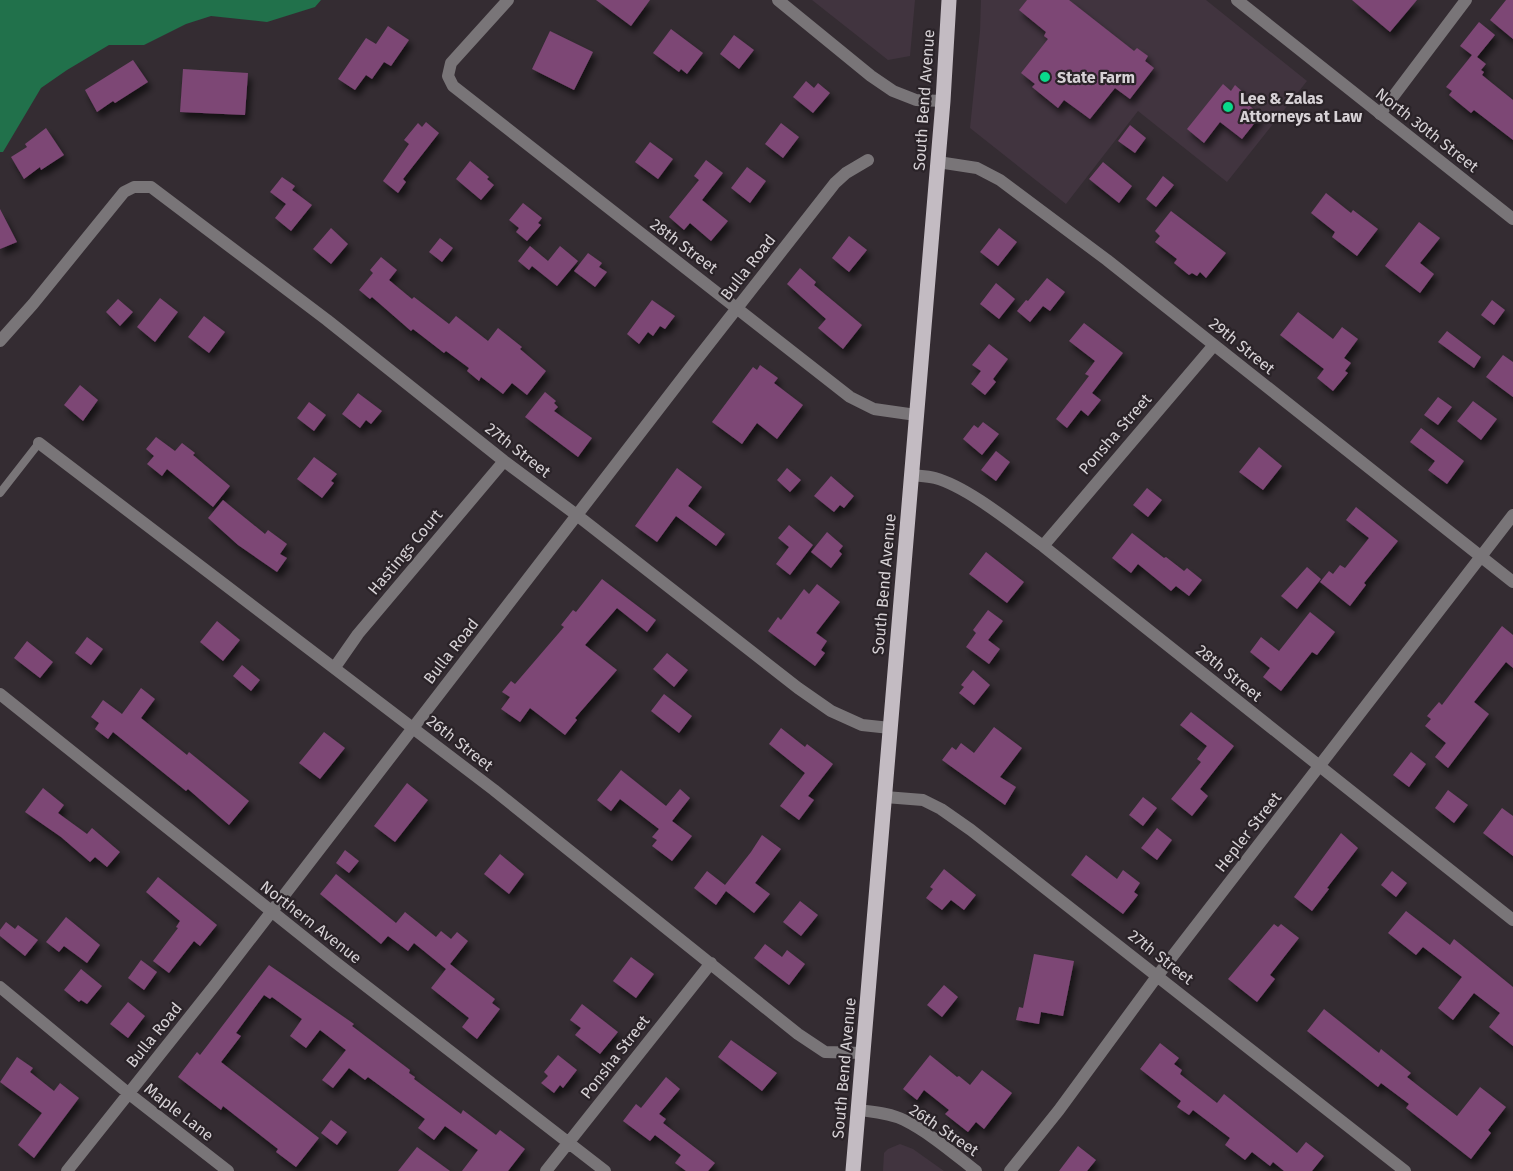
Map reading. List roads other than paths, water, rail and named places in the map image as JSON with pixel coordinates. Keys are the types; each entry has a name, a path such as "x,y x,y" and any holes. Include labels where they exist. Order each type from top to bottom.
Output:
{"main road":[{"name":"South Bend Avenue","path":"853,1171 950,0"}],"street":[{"name":"28th Street","path":"508,0 451,63 448,76 453,86 850,397 874,409 916,415"},
{"path":"778,0 871,76 893,91 916,100 943,101"},
{"name":"North 30th Street","path":"1237,0 1513,219"},
{"path":"1380,114 1466,0"},
{"name":"Bulla Road","path":"67,1171 271,912 835,183 846,173 868,160"},
{"name":"29th Street","path":"938,162 977,168 1000,180 1107,260 1513,582"},
{"name":"27th Street","path":"0,341 124,192 144,185 157,190 789,681 831,711 862,725 890,728"},
{"name":"Ponsha Street","path":"1043,546 1214,345"},
{"name":"26th Street","path":"39,443 494,790 798,1034 825,1052 863,1053"},
{"name":"Hastings Court","path":"335,667 358,634 504,461"},
{"name":"28th Street","path":"911,476 935,478 958,489 1043,546 1513,920"},
{"name":"Hepler Street","path":"1010,1171 1059,1110 1158,975 1513,515"},
{"name":"Northern Avenue","path":"0,694 271,912 605,1171"},
{"name":"27th Street","path":"885,797 923,800 942,809 1158,975 1405,1171"},
{"name":"Ponsha Street","path":"546,1171 711,963"},
{"name":"Maple Lane","path":"0,987 128,1093 228,1171"},
{"name":"26th Street","path":"858,1110 884,1113 903,1120 930,1136 976,1171"}],"lane":[{"path":"0,494 39,443"}],"place":[{"name":"State Farm","path":"1045,77"},
{"name":"Lee & Zalas Attorneys at Law","path":"1228,107"}]}
